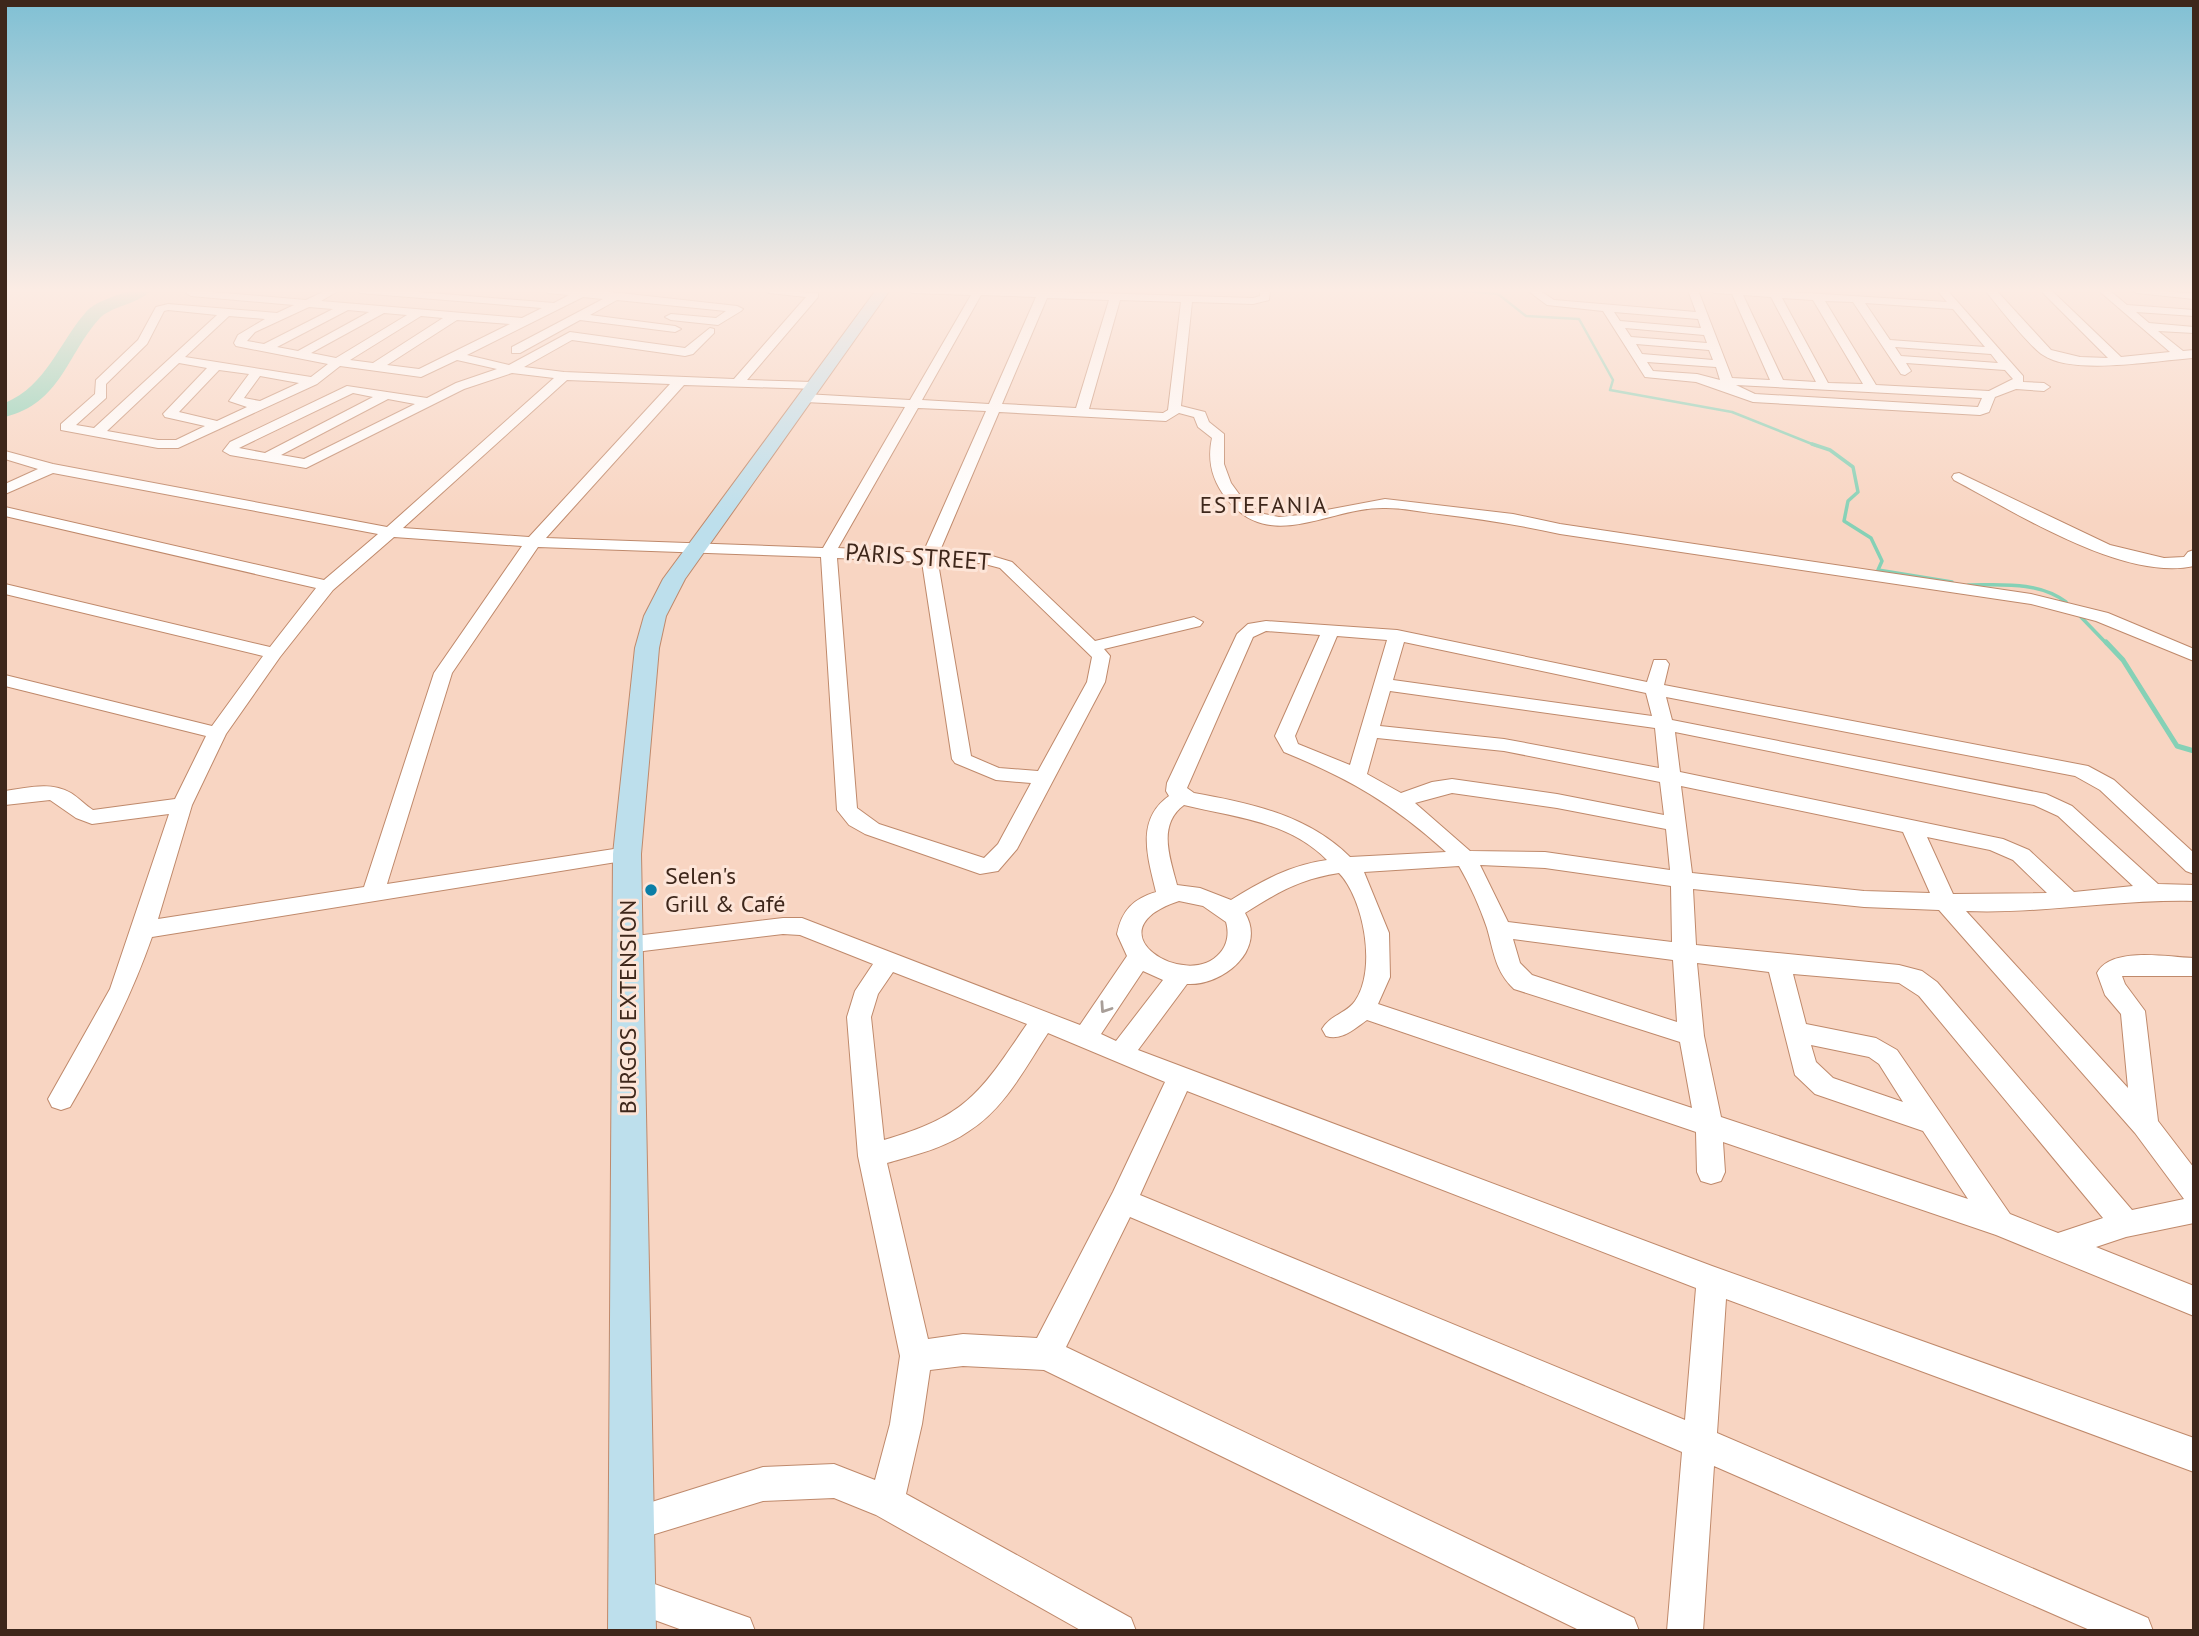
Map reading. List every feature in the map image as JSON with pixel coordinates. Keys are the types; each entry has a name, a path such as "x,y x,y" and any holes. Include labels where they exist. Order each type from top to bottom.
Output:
{"main road":[{"name":"BURGOS EXTENSION","path":"632,1613 627,854 647,648 655,616 674,579 828,366"}],"street":[{"path":"117,366 100,383 101,395 66,427 170,445 313,381 332,366"},
{"path":"97,433 168,366"},
{"path":"215,366 170,415 218,425"},
{"path":"224,366 313,381"},
{"path":"363,366 421,373 435,366"},
{"path":"499,366 564,376 737,383 912,403 1166,417 1173,414 1175,408 1180,366"},
{"path":"428,402 362,390 341,392 230,448 230,451 306,464 460,386 515,366"},
{"path":"737,383 752,366"},
{"path":"934,366 829,551 848,810 856,820 872,829 980,866 990,866 997,861 1096,682 1101,656 1092,647"},
{"path":"1014,366 929,558 962,759 996,774 1043,778"},
{"path":"1081,414 1095,366"},
{"path":"1643,366 1649,374 1728,384 1919,389 1990,395 2015,385 2044,387"},
{"path":"1721,366 1728,384 1753,398 1980,411 1984,409 1990,395"},
{"path":"1770,366 1778,384"},
{"path":"1814,366 1824,386"},
{"path":"1858,366 1872,389"},
{"path":"1902,366 1919,389"},
{"path":"1999,366 2008,367 2019,379 2015,385"},
{"path":"257,372 235,401 260,405"},
{"path":"61,1099 122,989 181,805 217,733 274,653 327,586 564,376"},
{"path":"373,893 443,673 533,542 680,381"},
{"path":"265,458 386,395"},
{"path":"1175,408 1199,415 1203,424 1219,437 1217,471 1236,505 1246,513 1261,518 1302,521 1367,503 1385,503 1513,519 1578,532 2031,599 2102,617 2194,656"},
{"name":"PARIS STREET","path":"5,455 51,468 390,532 533,542 701,545 929,558 982,558 1006,565 1092,647"},
{"path":"5,490 51,468"},
{"path":"1959,477 2096,546 2159,562 2177,564 2192,560"},
{"path":"5,511 327,586"},
{"path":"5,589 274,653"},
{"path":"1092,647 1194,622"},
{"path":"1181,797 1176,791 1177,783 1246,634 1254,628 1266,626 1397,635 1654,689 2081,771 2107,785 2194,866"},
{"path":"1330,631 1285,736 1291,748 1357,774 1400,801 1425,820 1464,859 1501,930 1506,964 1511,974 1524,982 1691,1035"},
{"path":"1357,774 1397,635"},
{"path":"1660,664 1654,689 1664,724 1682,880 1684,953 1691,1035 1709,1126 1712,1172"},
{"path":"5,680 217,733"},
{"path":"1382,684 1529,702 1664,724 2053,804 2065,811 2153,892"},
{"path":"1370,731 1504,745 1669,775 2008,848 2021,855 2068,900"},
{"path":"1400,801 1432,789 1463,787 1557,801 1674,824"},
{"path":"5,798 50,793 59,795 86,816 92,817 181,805"},
{"path":"1168,894 1155,832 1159,817 1171,802 1181,797 1258,812 1325,845 1358,879 1377,933 1378,977 1364,1009 1335,1029"},
{"path":"1911,826 1945,902 2146,1125 2194,1190"},
{"path":"143,930 627,854"},
{"path":"1231,911 1270,886 1304,871 1343,865 1464,859 1545,860 1682,880 1864,899 1945,902 2068,900 2153,892 2194,893"},
{"path":"1168,894 1198,894 1231,911 1239,922 1240,936 1227,963 1201,974 1180,975 1156,968 1132,949 1128,930 1131,920 1141,906 1152,899 1168,894"},
{"path":"627,944 783,926 802,927 1043,1020 1121,1054 1712,1279 2194,1455"},
{"path":"1501,930 1625,942 1684,953 1899,974 1913,978 1928,989 2126,1224"},
{"path":"1085,1038 1139,957"},
{"path":"887,1502 906,1424 916,1356 872,1156 859,1017 867,991 889,960"},
{"path":"1779,964 1804,1067 1824,1086 1932,1123"},
{"path":"2146,1125 2133,1011 2114,988 2109,973 2120,965 2194,967"},
{"path":"1121,1054 1180,975"},
{"path":"1364,1009 2000,1223 2194,1301"},
{"path":"872,1156 934,1135 971,1116 996,1088 1043,1020"},
{"path":"1796,1031 1876,1048 1888,1057 2000,1223"},
{"path":"1046,1354 1123,1201 1181,1076"},
{"path":"1123,1201 1700,1443 2135,1631"},
{"path":"2059,1246 2126,1224 2194,1210"},
{"path":"1685,1631 1712,1279"},
{"path":"916,1356 963,1350 1046,1354 1621,1631"},
{"path":"632,1524 763,1484 834,1480 887,1502 1118,1631"},
{"path":"632,1613 737,1631"}],"waterway":[{"path":"5,411 30,400 49,381 59,366"},
{"path":"1605,366 1613,380 1610,390 1732,412 1812,444"},
{"path":"1812,444 1830,450 1853,467 1858,492 1848,501 1844,521 1871,538 1882,561 1878,570 1952,582"},
{"path":"1812,444 1817,446"},
{"path":"1968,585 2031,587 2044,590 2066,602"},
{"path":"2080,616 2107,644"},
{"path":"2106,642 2123,660 2177,746 2194,751"}],"place":[{"name":"Selen's Grill & Café","path":"651,890"}],"district":[{"name":"ESTEFANIA","path":"1264,505"}]}
